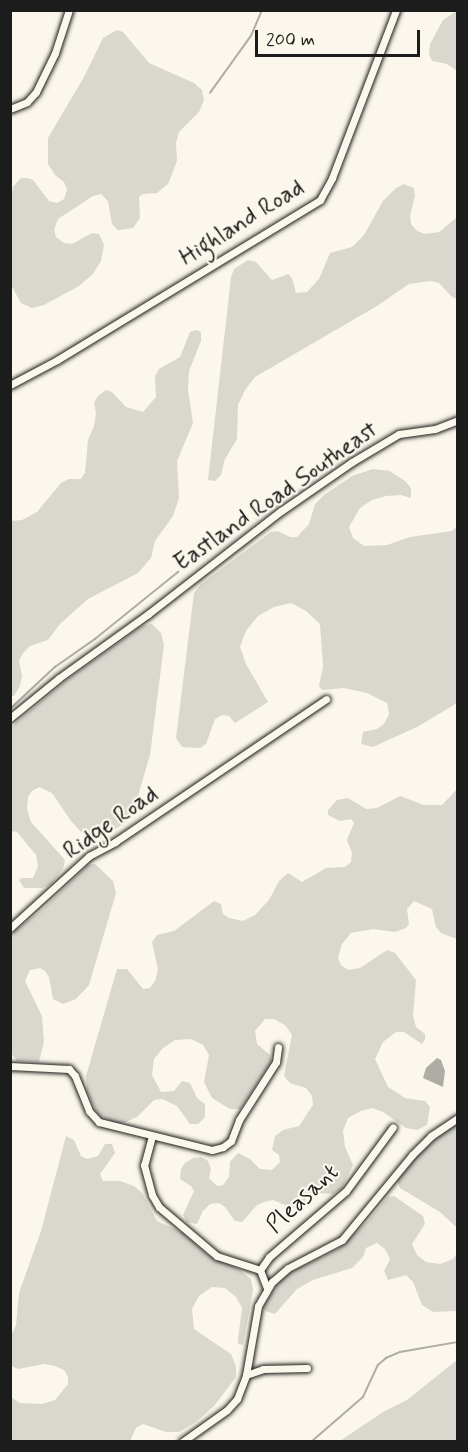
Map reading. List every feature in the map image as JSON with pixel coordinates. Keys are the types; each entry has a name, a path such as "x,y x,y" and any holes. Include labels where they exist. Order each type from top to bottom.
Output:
{"street":[{"path":"10,109 27,102 36,92 55,52 69,10"},
{"name":"Highland Road","path":"10,385 57,360 320,200 332,178 396,10"},
{"name":"Eastland Road Southeast","path":"10,718 59,678 129,628 281,511 377,446 405,433 435,429 458,420"},
{"name":"Ridge Road","path":"10,928 89,856 326,699"},
{"path":"10,1066 69,1069 75,1076 86,1106 94,1119 112,1127 206,1149 227,1144 239,1120 276,1062 278,1047"},
{"path":"182,1442 232,1406 241,1390 246,1375 256,1314 267,1288 288,1268 342,1240 426,1141 458,1118"},
{"name":"Pleasant","path":"260,1270 269,1257 346,1191 393,1127"},
{"path":"152,1136 144,1165 152,1196 159,1207 218,1256 260,1270 267,1288"},
{"path":"246,1375 263,1369 307,1368"}],"shaded area":[{"path":"457,11 457,71 447,64 432,61 429,54 430,44 443,20"},
{"path":"117,30 123,32 149,63 194,83 202,90 204,100 199,112 179,132 176,143 177,161 168,184 157,193 143,194 139,197 140,218 133,228 118,230 112,224 108,201 101,194 93,196 58,219 54,230 56,237 64,243 72,244 92,233 99,234 104,245 101,261 93,274 79,286 44,305 32,308 21,303 11,285 10,204 13,187 21,178 27,178 33,180 49,201 57,203 64,199 67,190 64,182 55,175 48,164 48,138 84,77 103,38"},
{"path":"404,184 414,188 415,196 410,216 411,224 417,231 425,234 439,232 457,217 457,299 452,297 439,283 431,281 409,284 377,306 255,377 245,390 238,405 237,439 225,459 221,475 215,481 208,480 231,277 234,269 248,260 256,262 272,280 288,274 292,278 296,293 307,292 319,279 330,253 352,247 364,235 383,201 396,188"},
{"path":"196,330 201,332 201,341 189,371 188,390 193,423 177,461 179,498 173,516 155,541 151,558 138,573 88,599 60,624 48,640 30,646 23,653 19,661 22,676 20,686 14,696 11,696 11,521 22,520 37,512 61,483 69,479 81,479 85,473 88,440 96,413 94,403 98,396 106,390 112,392 126,407 143,412 156,397 155,376 159,369 180,357 190,332"},
{"path":"373,469 390,471 405,481 411,488 411,498 401,495 386,496 372,500 360,508 349,527 353,538 364,546 387,545 410,537 452,531 457,526 457,703 419,726 373,747 361,744 363,732 377,729 384,724 389,714 387,703 367,693 344,688 322,690 319,686 323,667 320,624 306,611 291,603 274,607 258,616 246,631 240,647 246,664 268,702 235,723 229,716 222,715 215,719 206,744 200,748 182,747 176,738 194,593 200,585 271,532 278,531 290,537 297,537 309,524 315,504 324,495 352,476"},
{"path":"152,624 161,633 164,645 150,755 133,813 125,823 100,838 91,838 83,834 71,821 52,793 39,787 32,791 28,797 27,809 31,822 65,860 63,869 51,884 42,888 24,888 19,880 33,878 38,866 36,855 17,832 11,831 11,727 68,679 142,626"},
{"path":"457,789 457,939 441,933 436,927 432,909 414,901 407,909 409,924 406,928 395,932 373,929 351,933 342,944 338,958 341,965 348,970 360,968 387,950 395,953 416,980 413,1016 416,1027 425,1034 425,1039 422,1044 404,1032 396,1032 383,1042 375,1059 388,1087 405,1098 425,1101 430,1107 427,1125 417,1130 406,1128 383,1112 372,1108 361,1111 348,1118 343,1131 345,1147 353,1165 342,1188 333,1194 309,1195 299,1208 292,1208 273,1200 264,1202 257,1205 242,1222 235,1221 225,1207 219,1203 210,1204 203,1211 197,1224 187,1222 183,1215 194,1191 191,1186 180,1179 181,1169 185,1163 193,1158 201,1157 208,1161 211,1169 209,1178 217,1186 223,1185 229,1177 230,1162 238,1153 250,1159 260,1169 272,1170 280,1162 279,1155 272,1150 275,1136 283,1130 299,1126 313,1105 312,1096 306,1088 290,1083 284,1076 292,1035 285,1025 274,1019 265,1019 255,1031 257,1044 270,1055 271,1062 240,1109 230,1109 212,1098 204,1082 209,1055 203,1045 191,1039 175,1040 162,1049 154,1059 152,1075 161,1092 174,1091 182,1081 190,1083 197,1098 205,1104 205,1117 198,1124 190,1124 177,1106 162,1099 154,1100 137,1117 123,1123 114,1123 98,1114 87,1092 86,1076 117,969 127,969 143,989 150,988 158,970 152,942 157,935 174,931 214,901 221,904 223,914 243,921 255,915 269,900 279,881 288,873 302,882 326,868 345,867 351,862 352,853 347,840 354,823 351,819 340,821 328,815 328,810 337,800 348,798 366,809 377,808 400,796 424,805 442,805"},
{"path":"95,864 113,881 116,893 89,985 76,999 63,1004 53,999 49,977 45,971 40,968 30,970 25,981 42,1016 44,1042 39,1062 17,1061 11,1053 11,934 42,910 88,865"},
{"path":"437,1058 441,1060 445,1071 443,1087 423,1078 426,1068"},
{"path":"457,1122 457,1228 440,1212 400,1188 397,1181 417,1155"},
{"path":"66,1136 74,1140 81,1156 87,1159 98,1156 105,1144 112,1144 115,1153 100,1174 103,1181 120,1181 134,1186 142,1193 157,1221 183,1233 210,1257 237,1268 251,1279 253,1290 243,1345 238,1344 242,1308 236,1297 225,1288 212,1287 199,1296 192,1309 194,1329 231,1354 236,1366 236,1377 214,1406 196,1422 179,1432 166,1432 143,1424 136,1428 130,1441 11,1441 11,1397 20,1403 42,1404 55,1400 68,1384 68,1377 64,1370 55,1366 44,1364 18,1369 10,1365 11,1336 16,1325 19,1293 41,1231"},
{"path":"394,1196 423,1216 425,1224 412,1244 417,1255 426,1262 440,1264 453,1259 457,1253 457,1311 433,1312 422,1305 413,1282 406,1275 388,1280 384,1271 390,1259 385,1249 377,1243 366,1248 363,1257 352,1268 313,1280 297,1289 275,1314 265,1311 264,1305 280,1281 291,1272 337,1250 366,1223 388,1197"},
{"path":"457,1360 457,1441 340,1441 383,1412 407,1400"}],"waterway":[{"path":"210,93 251,36 262,10"},
{"path":"185,567 200,554"},
{"path":"10,709 55,667 95,639 178,572"},
{"path":"311,1442 363,1397 378,1365 386,1358 400,1352 458,1342"}]}
